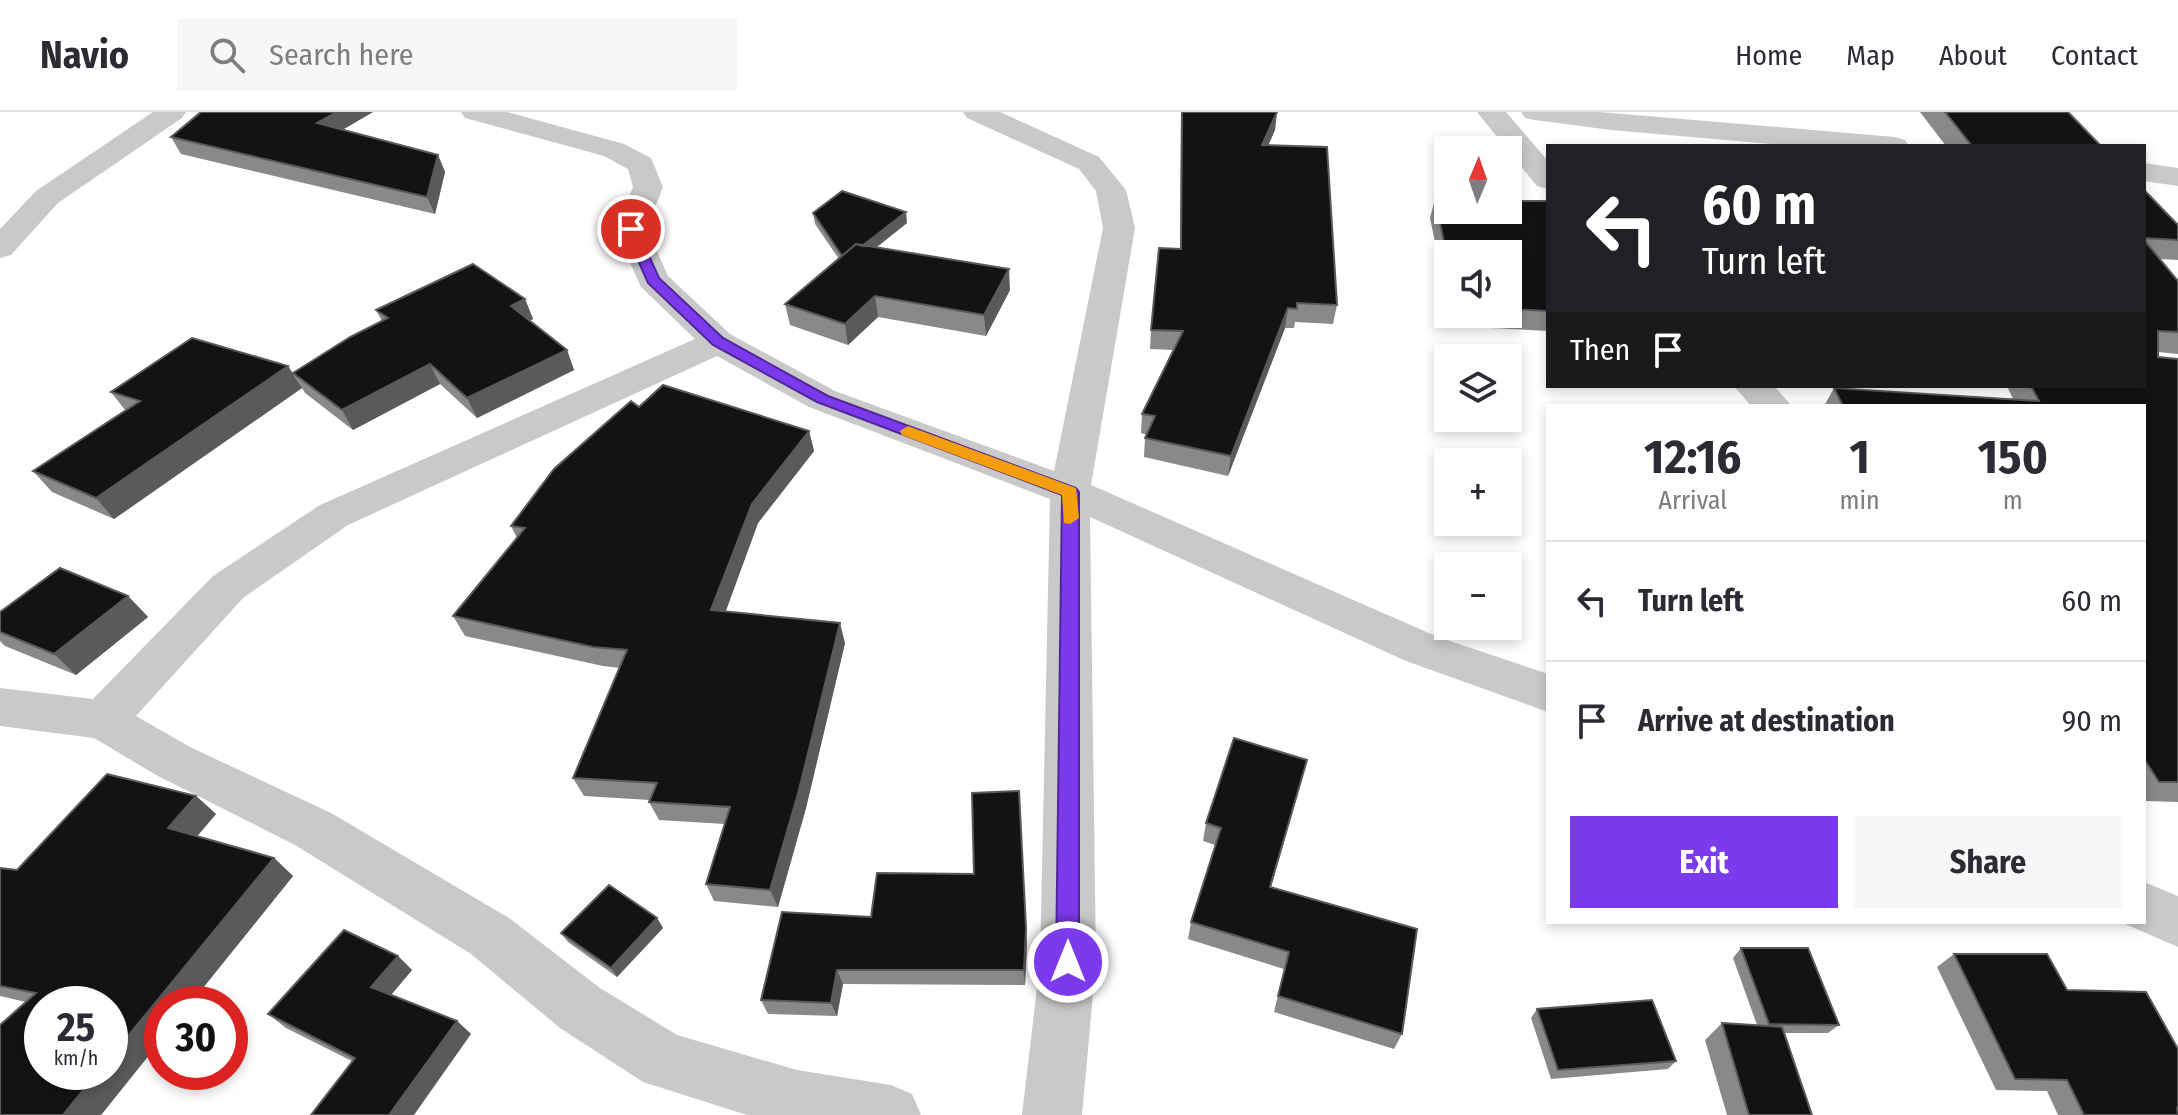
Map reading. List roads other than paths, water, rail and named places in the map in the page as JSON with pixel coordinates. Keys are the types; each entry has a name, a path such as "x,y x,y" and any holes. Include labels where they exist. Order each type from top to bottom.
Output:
{"street":[{"path":"0,248 47,197 172,112"},
{"path":"475,112 614,150 641,164 648,187 631,229 653,280 718,342 822,399 1070,492 1422,649 1546,692"},
{"path":"977,112 1089,163 1111,190 1119,228 1070,492 1068,962 1052,1115"},
{"path":"1491,112 1546,178"},
{"path":"1535,112 1611,122 1871,144"},
{"path":"2146,172 2178,177"},
{"path":"16,196 47,197"},
{"path":"103,720 228,587 334,515 718,342"},
{"path":"1754,388 1771,404"},
{"path":"0,707 103,720 173,761 313,829 477,928 580,1008 664,1061 797,1100 891,1115"},
{"path":"2146,908 2178,922"}]}
